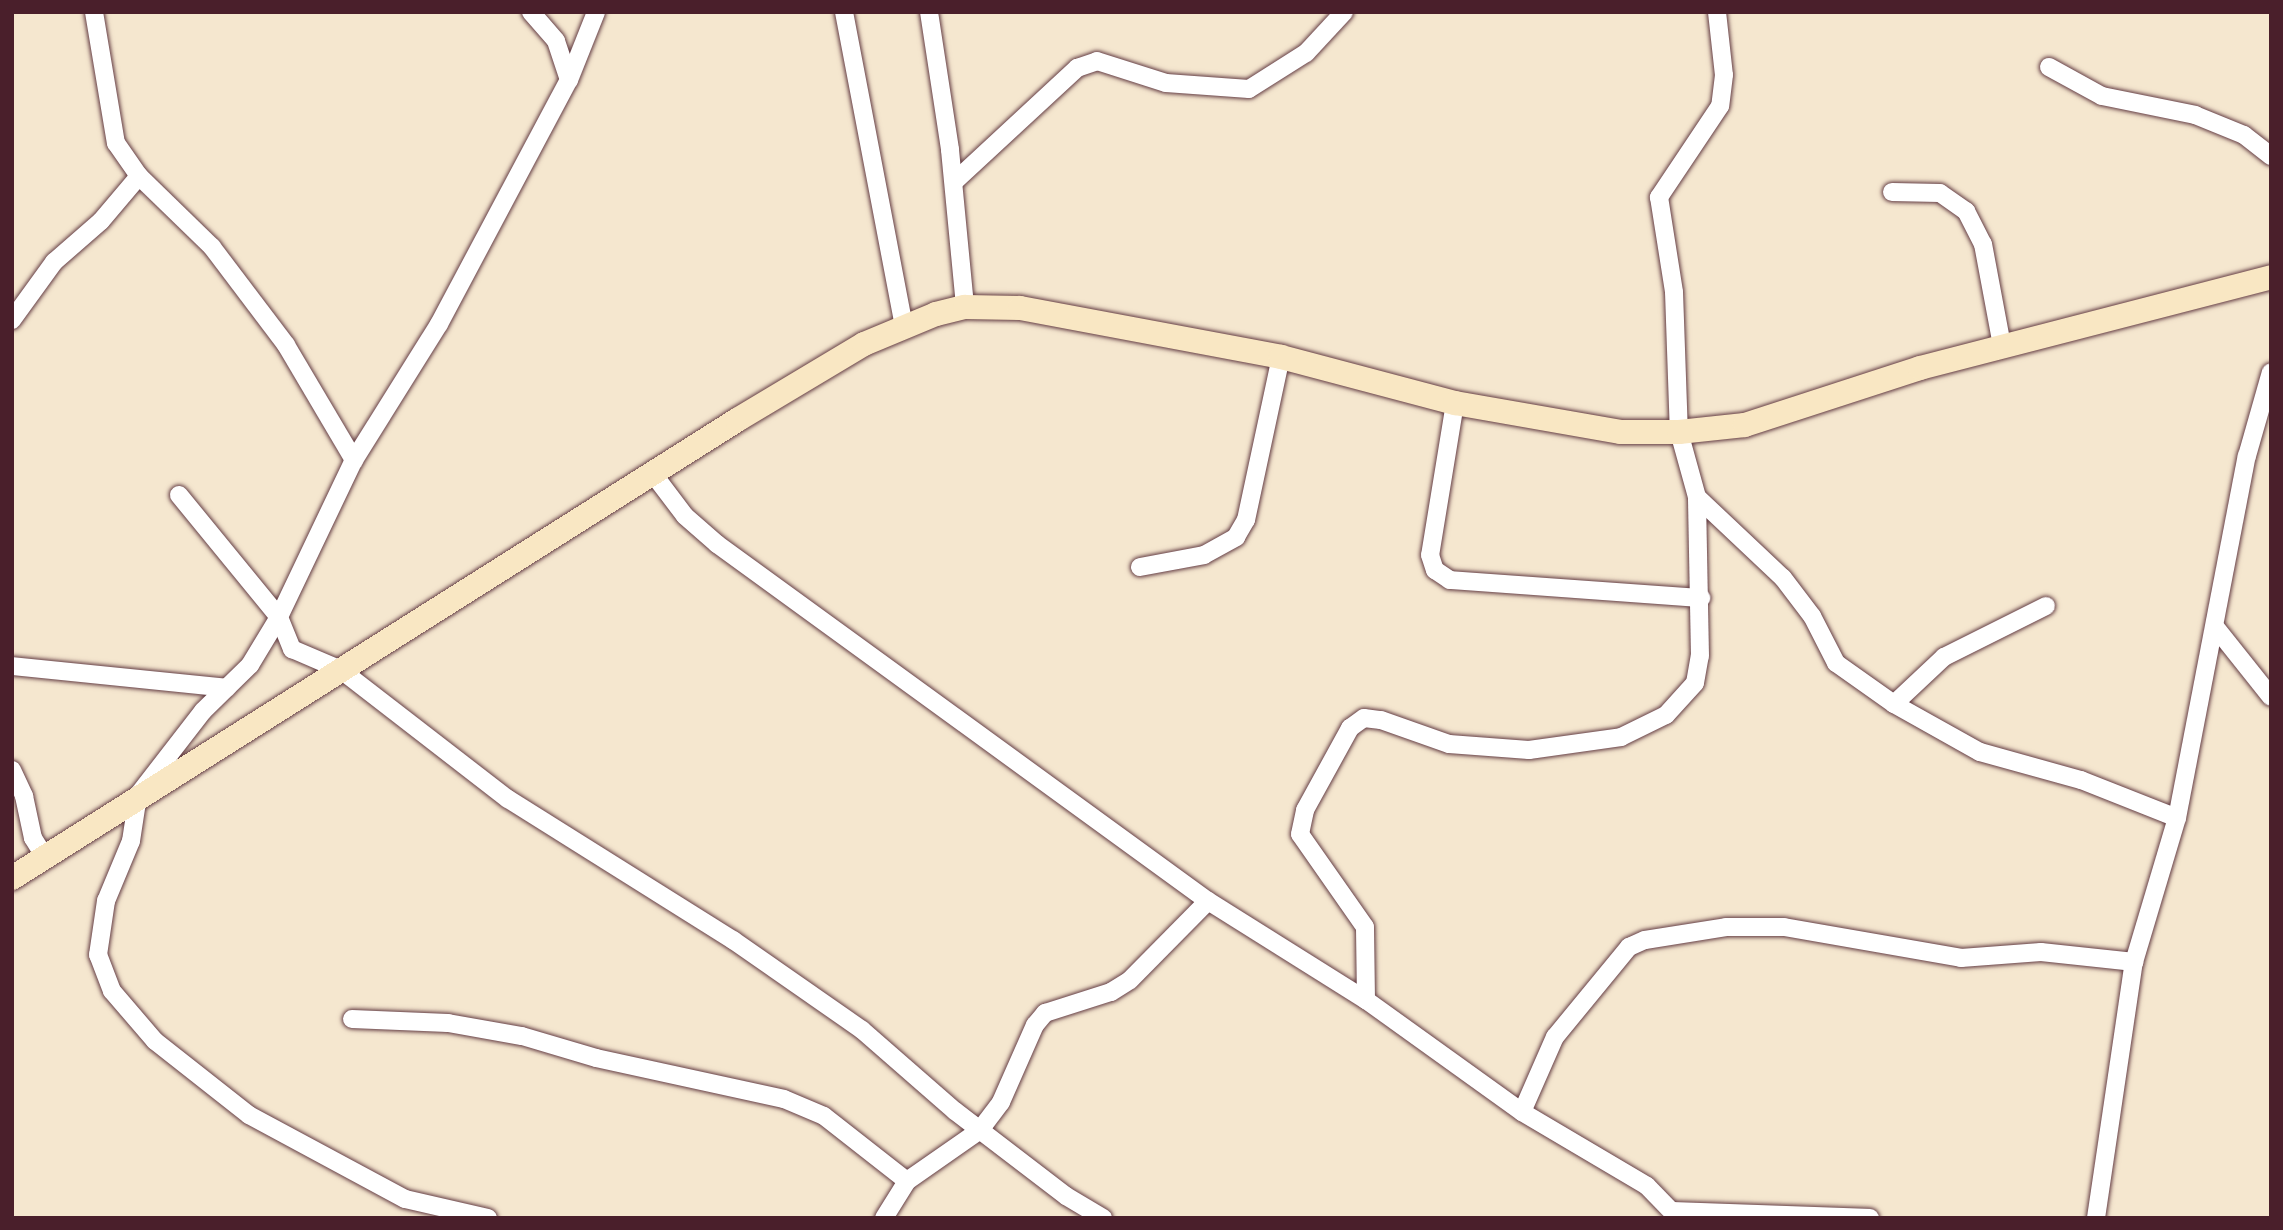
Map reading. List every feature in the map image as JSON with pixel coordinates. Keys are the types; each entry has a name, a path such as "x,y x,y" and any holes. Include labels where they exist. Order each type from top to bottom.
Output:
{"street":[{"path":"94,12 116,143 139,176 229,269 286,345 354,460"},
{"path":"531,12 556,41 569,80"},
{"path":"488,1218 405,1199 249,1115 155,1041 113,990 98,956 106,901 131,841 138,795 203,711 250,665 279,617 354,460 439,324 569,80 596,12"},
{"path":"844,12 904,326"},
{"path":"929,12 954,182 965,307"},
{"path":"954,182 1077,68 1097,61 1166,83 1249,89 1306,53 1344,12"},
{"path":"1366,1000 1365,927 1300,834 1305,810 1350,728 1364,718 1381,720 1449,744 1529,750 1621,737 1667,715 1695,683 1701,598 1697,497 1679,432 1674,292 1659,197 1720,106 1724,75 1717,12"},
{"path":"2049,67 2102,96 2195,115 2220,125 2244,135 2271,156"},
{"path":"12,320 54,262 101,220 139,176"},
{"path":"1892,192 1940,193 1966,211 1983,244 2002,346"},
{"path":"12,878 138,795 800,382 904,326 965,307 1020,308 1281,357 1455,402 1621,432 1679,432 1745,425 2002,346 2271,277"},
{"path":"1140,567 1204,555 1236,537 1246,520 1281,357"},
{"path":"2096,1218 2134,962 2177,818 2216,628 2247,456 2271,372"},
{"path":"1455,402 1430,555 1435,570 1450,580 1701,598"},
{"path":"654,475 685,516 717,544 1208,901 1366,1000 1522,1112 1601,1155 1676,1214 1870,1218"},
{"path":"179,495 279,617 292,649 341,670 508,799 733,940 862,1030 980,1130 1066,1196 1103,1218"},
{"path":"1697,497 1783,578 1812,616 1836,663 1894,704 1980,752 2081,780 2177,818"},
{"path":"1894,704 1944,657 2046,606"},
{"path":"2216,628 2271,697"},
{"path":"12,666 227,688"},
{"path":"12,770 24,796 33,838 45,857"},
{"path":"884,1218 907,1181 980,1130 1000,1102 1035,1025 1045,1013 1111,992 1130,980 1208,901"},
{"path":"1522,1112 1555,1037 1629,947 1645,940 1727,927 1784,927 1961,958 2041,952 2134,962"},
{"path":"352,1019 448,1023 522,1036 596,1058 784,1099 824,1116 907,1181"}]}
